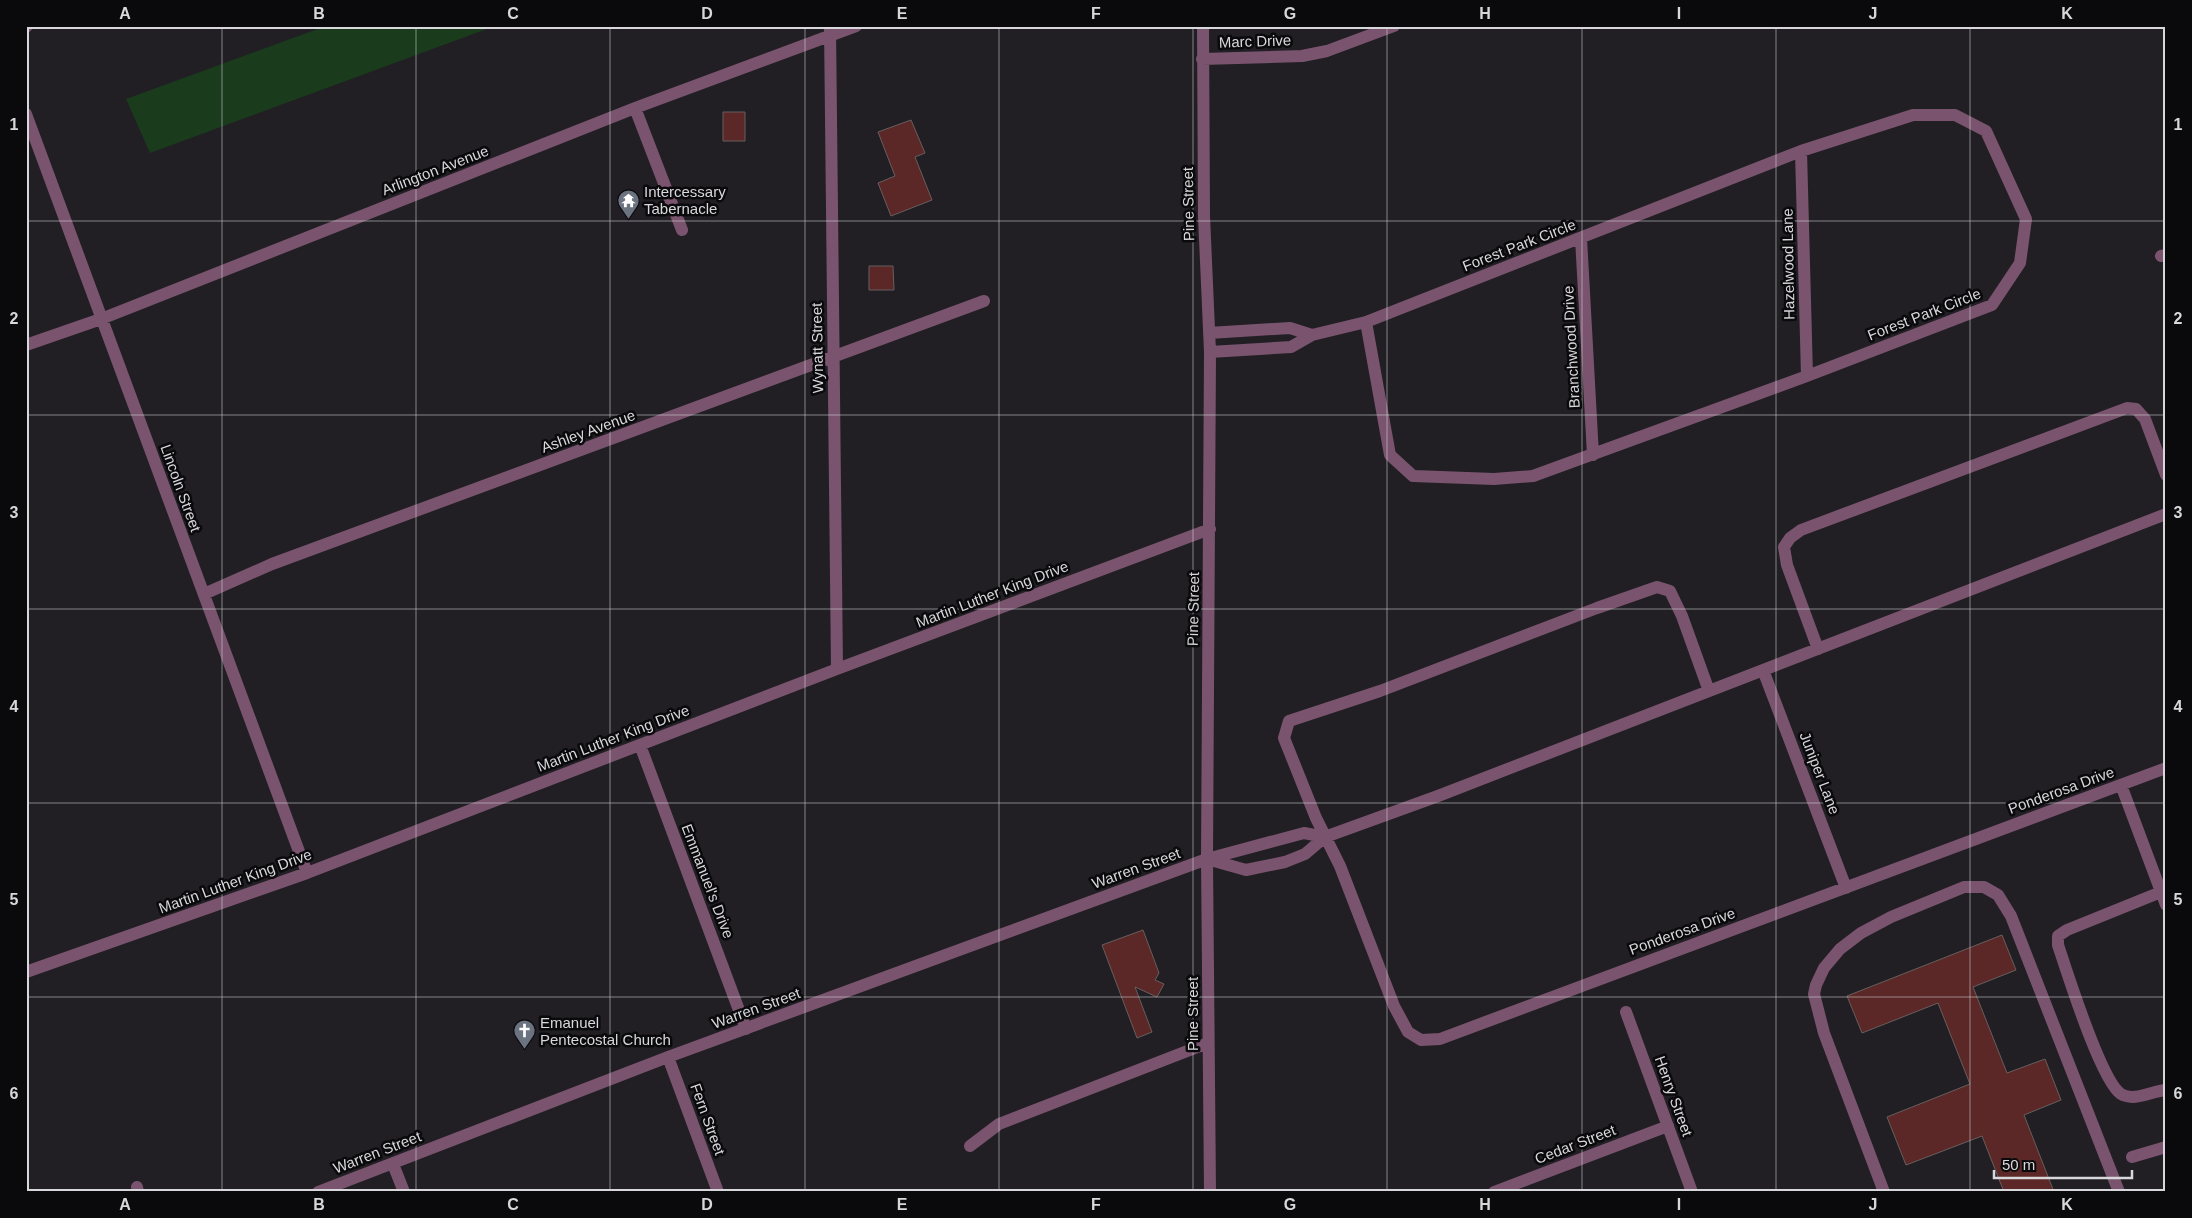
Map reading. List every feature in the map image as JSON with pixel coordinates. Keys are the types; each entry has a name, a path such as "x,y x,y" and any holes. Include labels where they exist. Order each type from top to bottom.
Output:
{"street":[{"name":"Arlington Avenue","path":"26,345 101,319 830,31 856,26"},
{"name":"Pine Street","path":"1203,26 1204,216 1210,352 1207,859 1210,1192"},
{"name":"Marc Drive","path":"1202,59 1302,56 1326,50 1394,26"},
{"name":"Wynatt Street","path":"830,31 837,669"},
{"path":"635,108 682,230"},
{"name":"Lincoln Street","path":"26,114 307,872"},
{"name":"Forest Park Circle","path":"1210,352 1291,347 1312,335 1366,322 1801,151 1914,114 1955,115 1986,131 2026,219 2020,263 1992,305 1807,376 1533,476 1494,479 1413,476 1390,455 1366,322"},
{"name":"Hazelwood Lane","path":"1801,151 1807,376"},
{"name":"Branchwood Drive","path":"1582,238 1593,455"},
{"name":"Ashley Avenue","path":"204,594 272,564 984,301"},
{"name":"Forest Park Circle","path":"1209,333 1290,328 1312,335"},
{"path":"1818,649 1787,565 1784,547 1790,538 1801,530 2127,408 2136,409 2145,419 2166,475"},
{"path":"1207,859 1246,870 1285,862 1305,854 1325,837 2166,514"},
{"name":"Martin Luther King Drive","path":"28,967 307,872 837,669 1210,529"},
{"name":"Ponderosa Drive","path":"1709,691 1682,616 1670,591 1657,587 1588,611 1380,692 1289,721 1284,738 1325,837 1340,866 1394,1006 1408,1032 1421,1040 1440,1039 2166,768"},
{"name":"Juniper Lane","path":"1763,670 1846,888"},
{"name":"Emmanuel's Drive","path":"640,745 746,1029"},
{"path":"2121,785 2166,906"},
{"path":"1207,859 1304,833 1325,837"},
{"name":"Warren Street","path":"318,1192 668,1057 1207,859"},
{"path":"1884,1192 1824,1033 1814,994 1816,985 1824,968 1840,949 1861,933 1891,917 1964,887 1984,887 1998,895 2010,916 2119,1192"},
{"path":"2161,892 2067,930 2058,936 2058,945 2095,1048 2113,1086 2121,1094 2134,1097 2166,1090"},
{"name":"Henry Street","path":"1626,1012 1692,1192"},
{"path":"970,1146 1000,1124 1208,1043"},
{"name":"Fern Street","path":"668,1057 718,1192"},
{"name":"Cedar Street","path":"1494,1192 1668,1126"},
{"path":"2132,1158 2166,1147"},
{"path":"393,1164 404,1192"}],"green space":[{"path":"326,26 495,26 150,153 126,99"}],"building":[{"path":"723,112 745,112 745,141 723,141"},
{"path":"911,120 925,153 915,157 932,200 891,216 878,183 895,176 878,132"},
{"path":"869,266 893,266 894,290 869,290"},
{"path":"1143,930 1159,973 1155,980 1164,984 1157,997 1135,987 1152,1032 1137,1038 1102,945"},
{"path":"2002,935 2016,970 1973,987 2007,1073 2045,1059 2061,1100 2024,1115 2054,1192 2004,1192 1982,1136 1906,1165 1887,1117 1970,1084 1938,1003 1862,1033 1847,996"}],"place":[{"name":"Intercessary Tabernacle","path":"628,219"},
{"name":"Emanuel Pentecostal Church","path":"524,1050"}]}
